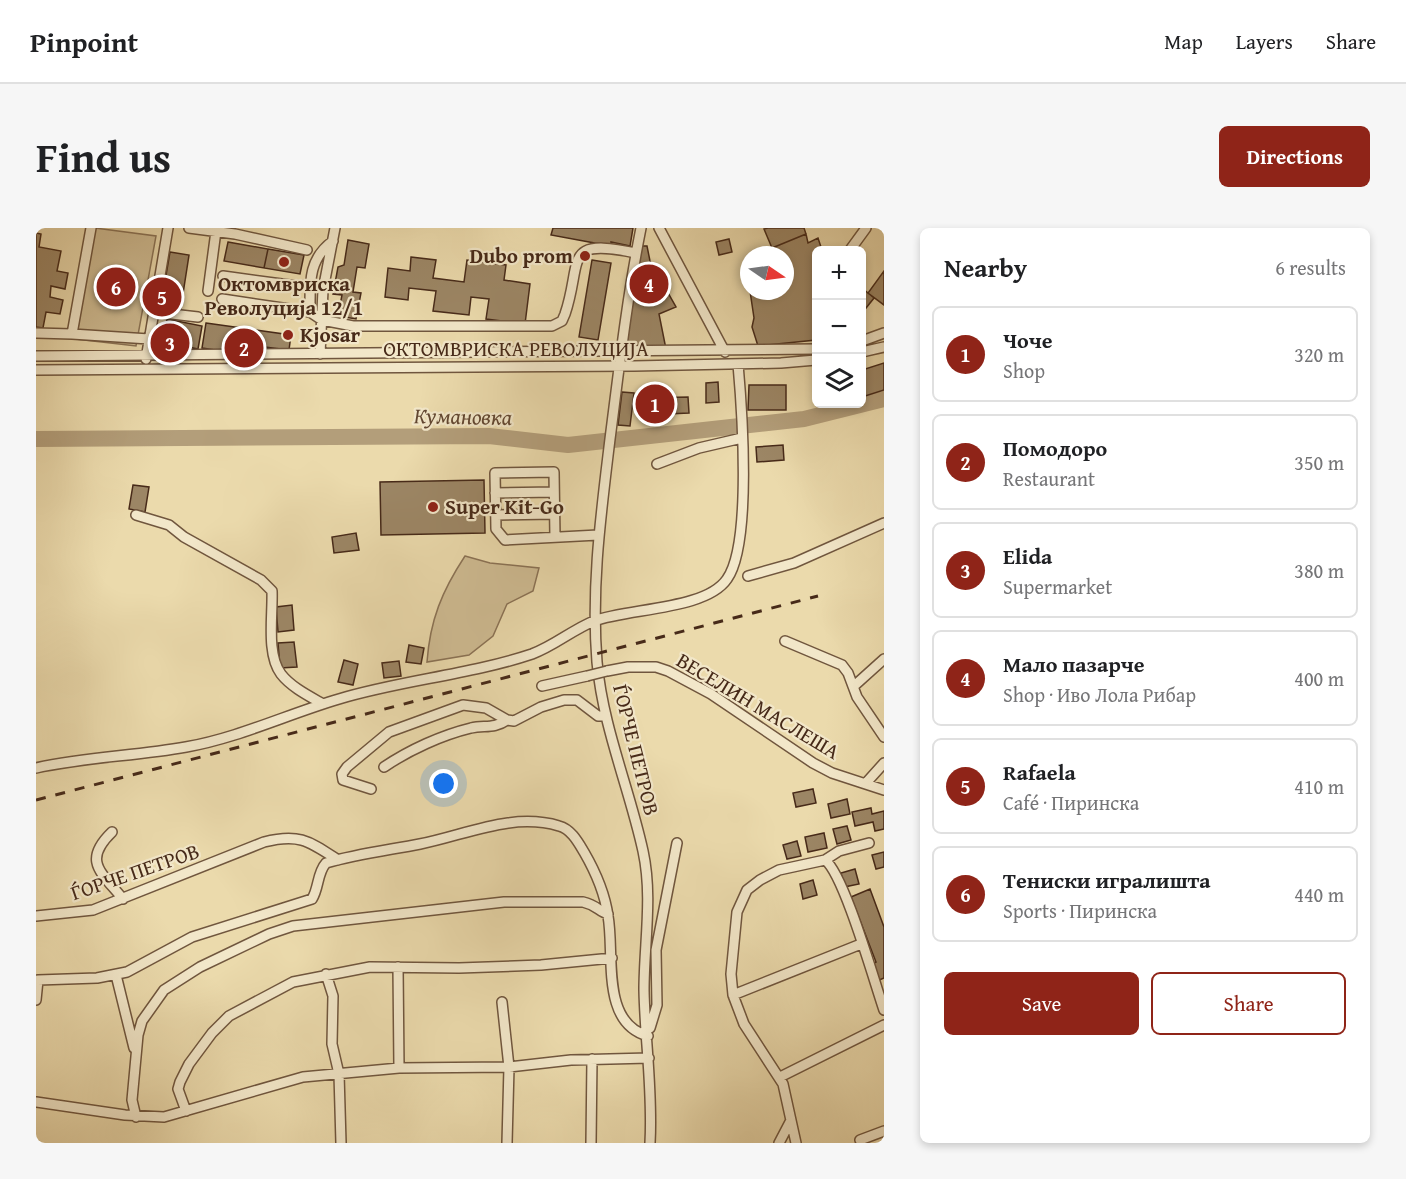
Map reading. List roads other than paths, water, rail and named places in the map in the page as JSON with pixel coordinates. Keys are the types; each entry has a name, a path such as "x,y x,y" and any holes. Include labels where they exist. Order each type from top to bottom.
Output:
{"street":[{"path":"72,334 91,228"},
{"path":"145,369 168,228"},
{"path":"189,228 216,231 307,250"},
{"path":"320,354 323,290 335,228"},
{"name":"ЃОРЧЕ ПЕТРОВ","path":"641,228 619,365 598,535 594,621 605,716 644,852 648,888 644,990 649,1058 650,1143"},
{"path":"659,228 725,352"},
{"path":"853,246 866,228"},
{"path":"208,291 216,231"},
{"path":"310,312 310,285 319,251 333,241"},
{"path":"222,299 310,312 322,320 352,326 552,326 562,321 565,314 574,267 579,257 597,246 636,253"},
{"path":"223,276 297,286 310,285"},
{"path":"154,312 198,317"},
{"path":"36,333 149,339"},
{"path":"866,339 884,333"},
{"path":"866,351 884,347"},
{"name":"ОКТОМВРИСКА РЕВОЛУЦИЈА","path":"36,356 725,352 812,349"},
{"name":"ОКТОМВРИСКА РЕВОЛУЦИЈА","path":"36,370 738,364 812,360"},
{"path":"36,768 187,747 229,736 386,685 500,663 530,654 545,649 594,621 693,599 720,588 729,577 736,557 740,531 744,465 738,364"},
{"path":"657,464 699,448 742,438"},
{"path":"555,537 554,472 495,473 496,529 505,540 598,535"},
{"path":"495,493 554,492"},
{"path":"496,515 555,514"},
{"path":"136,515 169,525 184,537 261,580 272,591 273,652 280,674 305,694 323,704"},
{"path":"748,576 795,563 884,523"},
{"path":"785,641 834,660 848,673 857,697 884,737"},
{"path":"854,686 884,659"},
{"name":"ВЕСЕЛИН МАСЛЕША","path":"542,686 607,671 636,667 668,671 711,694 813,763 832,773 884,790"},
{"path":"384,767 403,754 455,734 472,728 496,727 507,720 523,718 541,707 564,700 577,700 587,705 598,716 605,716"},
{"path":"371,789 343,780 342,774 347,767 389,732 463,705 486,708 507,720"},
{"path":"866,783 884,763"},
{"path":"36,1000 38,980 116,975 144,965 166,949 192,937 312,899 321,868 326,863 421,844 465,831 506,823 548,824 562,827 577,839 595,875 608,914 616,1003 623,1021 633,1032 648,1036 657,1005 656,950 677,843"},
{"path":"112,832 95,852 97,865 123,899"},
{"name":"ЃОРЧЕ ПЕТРОВ","path":"36,916 93,910 264,842 287,836 307,840 338,860"},
{"path":"796,1143 790,1122 789,1103 780,1077 744,1024 733,995 730,974 740,902 747,890 780,870 825,860 839,851 868,843"},
{"path":"825,860 835,869 845,893 884,1010"},
{"path":"136,1117 132,1100 142,1021 164,990 200,967 283,929 343,919 504,902 583,902 596,905 602,912 608,914"},
{"path":"281,909 283,929"},
{"path":"733,995 861,944"},
{"path":"186,1112 178,1089 189,1064 212,1033 229,1016 293,982 369,967 541,965 612,958"},
{"path":"398,967 399,1068"},
{"path":"326,974 333,996 332,1044 339,1074 341,1143"},
{"path":"116,975 136,1056"},
{"path":"502,1002 509,1067 507,1143"},
{"path":"780,1077 884,1025"},
{"path":"36,1102 136,1117 164,1117 303,1077 399,1068 509,1067 592,1059 649,1058"},
{"path":"591,1143 592,1059"},
{"path":"779,1143 790,1122"},
{"path":"860,1140 884,1131"}],"waterway":[{"name":"Кумановка","path":"36,439 489,436 568,445 804,419 884,399"}],"railway":[{"path":"36,800 818,596"}],"place":[{"name":"Dubo prom","path":"585,256"},
{"name":"Октомвриска Револуција 12/1","path":"284,262"},
{"name":"Мало пазарче","path":"649,284"},
{"name":"Тениски игралишта","path":"116,287"},
{"name":"Rafaela","path":"162,297"},
{"name":"Kjosar","path":"288,335"},
{"name":"Elida","path":"170,343"},
{"name":"Помодоро","path":"244,348"},
{"name":"Чоче","path":"655,404"},
{"name":"Super Kit-Go","path":"433,507"}]}
